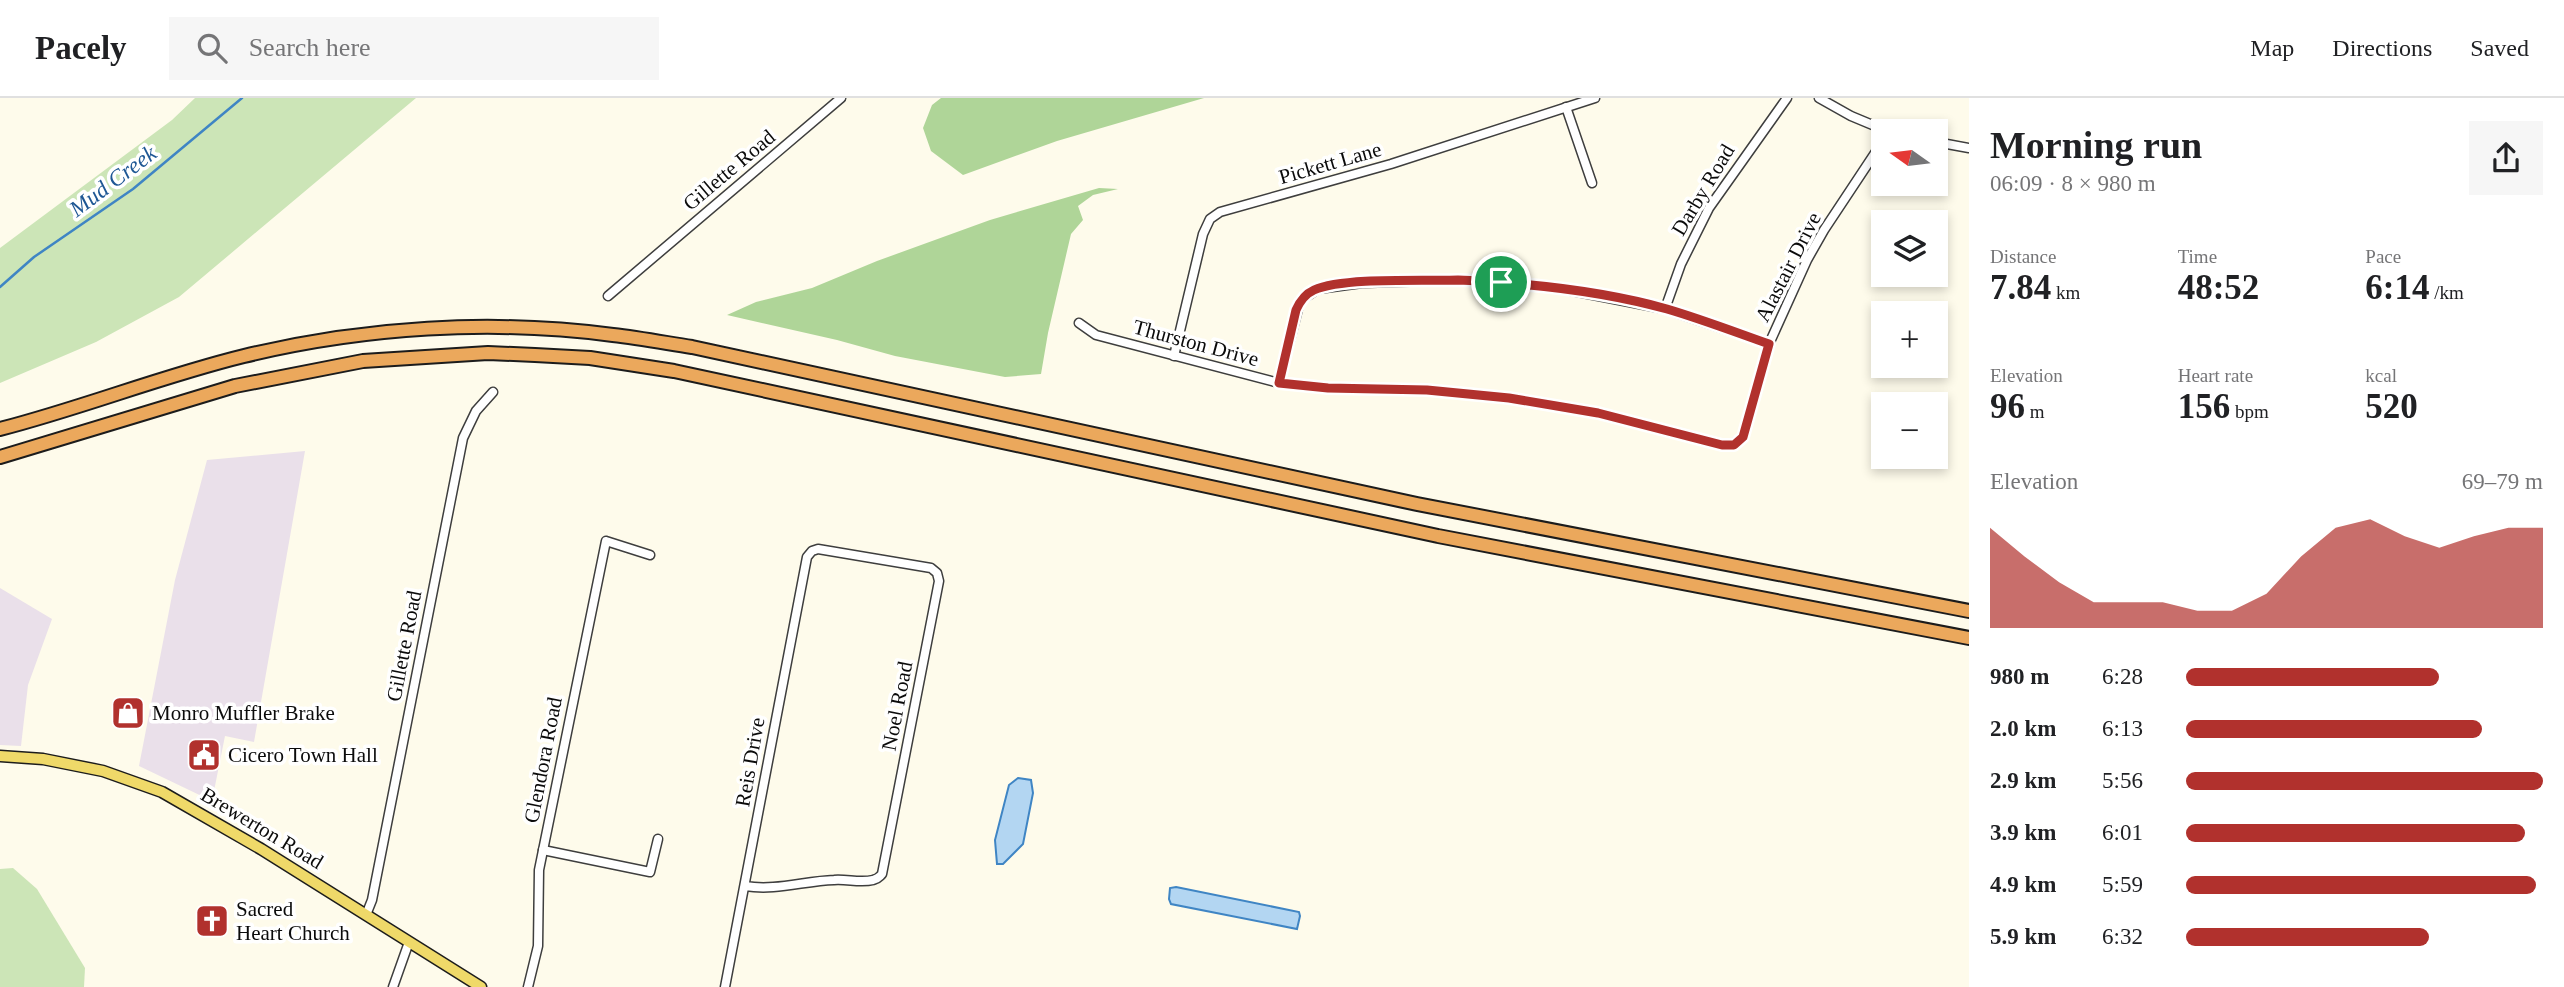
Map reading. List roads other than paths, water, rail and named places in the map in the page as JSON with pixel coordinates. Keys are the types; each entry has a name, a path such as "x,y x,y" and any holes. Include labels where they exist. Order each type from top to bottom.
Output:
{"highway":[{"path":"0,429 244,356 311,342 384,332 466,327 613,334 692,347 1417,504 1969,611"},
{"path":"0,457 235,386 363,361 488,353 590,358 687,374 1438,536 1969,638"}],"main road":[{"name":"Brewerton Road","path":"0,756 52,761 103,771 162,792 202,813 481,987"}],"street":[{"name":"Gillette Road","path":"608,296 841,98"},
{"name":"Pickett Lane","path":"1174,356 1203,234 1210,219 1220,212 1391,164 1595,98"},
{"name":"Darby Road","path":"1665,309 1681,264 1704,217 1742,158 1787,98"},
{"path":"1819,98 1871,124"},
{"path":"1566,107 1592,183"},
{"path":"1948,144 1969,148"},
{"name":"Alastair Drive","path":"1722,445 1734,445 1743,437 1769,344 1818,240 1871,159"},
{"path":"1279,383 1300,301 1310,292 1326,287 1407,281 1501,282 1547,286 1665,309 1769,344"},
{"name":"Thurston Drive","path":"1079,323 1096,335 1279,383 1328,388 1427,390 1509,398 1598,413 1722,445"},
{"name":"Gillette Road","path":"366,915 373,900 463,438 477,411 493,392"},
{"name":"Glendora Road","path":"528,987 538,946 537,896 542,850 606,541 650,555"},
{"name":"Noel Road","path":"745,886 793,887 830,880 870,881 882,874 939,581 937,573 920,565 818,549"},
{"name":"Reis Drive","path":"725,987 805,561 812,551 818,549"},
{"path":"542,850 650,872 658,839"},
{"path":"393,987 409,942"}],"water":[{"path":"1018,778 1031,780 1033,793 1023,844 1003,864 997,864 995,840 1009,785"},
{"path":"1170,888 1299,912 1297,929 1171,904"}],"waterway":[{"name":"Mud Creek","path":"0,287 34,257 133,189 242,98"}],"place":[{"name":"Monro Muffler Brake","path":"128,713"},
{"name":"Cicero Town Hall","path":"204,755"},
{"name":"Sacred Heart Church","path":"212,921"}]}
